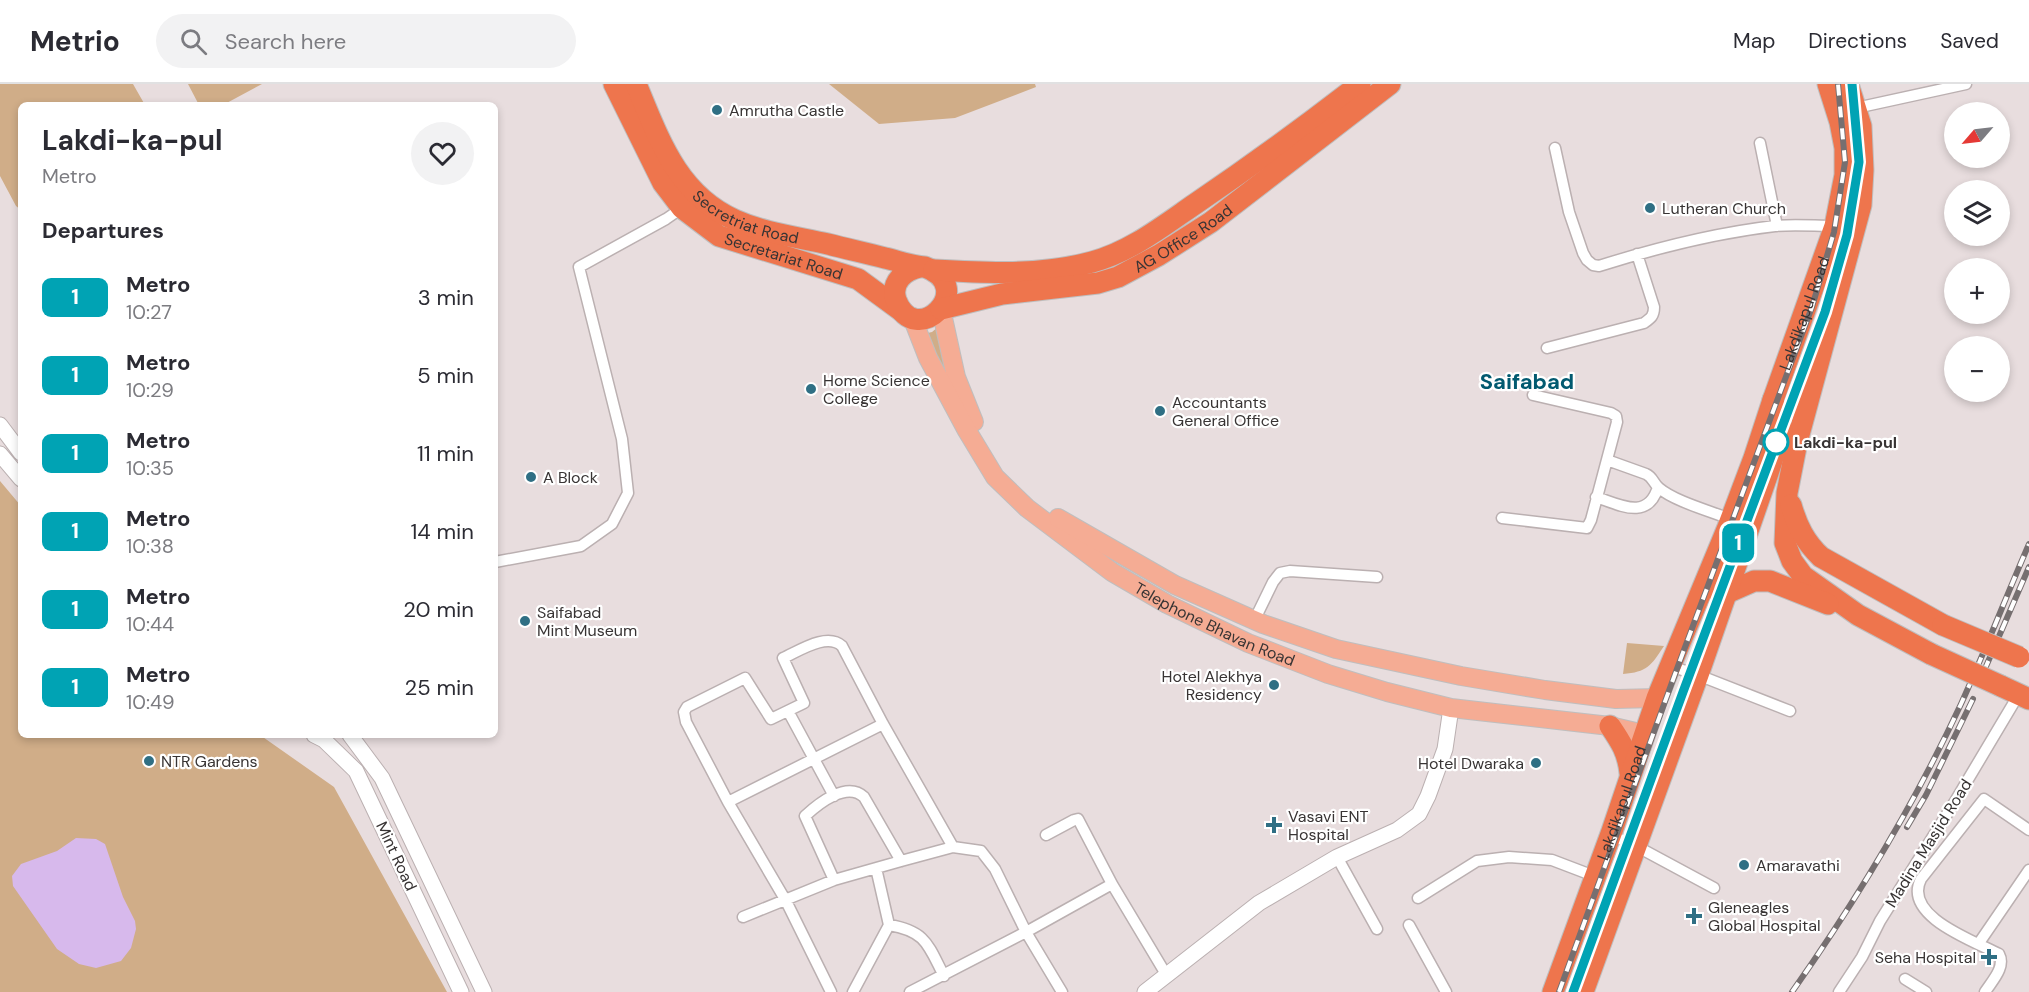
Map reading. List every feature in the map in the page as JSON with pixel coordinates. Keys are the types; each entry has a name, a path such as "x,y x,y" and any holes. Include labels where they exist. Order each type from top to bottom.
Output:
{"highway":[{"name":"Secretariat Road","path":"614,84 663,183 682,208 719,236 858,279"},
{"name":"Secretriat Road","path":"636,84 670,160 685,183 705,202 735,220 770,231 927,269"},
{"name":"AG Office Road","path":"927,269 994,274 1052,269 1093,262 1132,245 1212,192 1360,84"},
{"name":"AG Office Road","path":"941,309 1002,294 1098,283 1118,278 1211,222 1390,84"},
{"name":"Lakdikapul Road","path":"1828,84 1840,122 1845,148 1845,175 1835,226 1773,400 1782,430 1787,493 1785,543 1792,561 1803,576 1858,615"},
{"name":"Lakdikapul Road","path":"1583,992 1698,675 1861,205 1863,170 1861,126 1848,84"},
{"path":"858,279 866,276 872,270 874,264 872,254"},
{"path":"858,279 910,317 926,318 941,309 946,292 940,276 927,269 911,268 897,281 895,298 902,310 910,317"},
{"name":"Lakdikapul Road","path":"1553,992 1611,835 1657,698 1754,458 1782,430"},
{"name":"Lakdikapul Road","path":"1787,493 1797,525 1808,545 1821,557 1942,625 2024,660"},
{"name":"Lakdikapul Road","path":"1691,614 1727,592 1754,580 1770,581 1858,615 1931,654 2016,693"},
{"path":"1610,726 1627,754 1630,777"}],"main road":[{"name":"Telephone Bhavan Road","path":"941,309 956,377 974,423 1000,467 1050,514 1175,585 1254,621 1336,649 1461,676 1616,699 1657,698"},
{"name":"Telephone Bhavan Road","path":"910,317 928,358 995,477 1027,508 1112,572 1167,604 1245,641 1328,674 1451,708 1610,726 1644,734"},
{"path":"1610,726 1616,699"}],"street":[{"path":"1856,108 1966,84"},
{"path":"1760,143 1777,226"},
{"path":"1555,148 1569,212 1587,260 1593,266 1714,235 1777,226 1835,226"},
{"path":"498,561 581,546 612,524 628,493 622,440 579,267 682,208"},
{"path":"1547,348 1644,323 1651,318 1654,314 1654,307 1637,254"},
{"path":"1502,518 1584,529 1589,525 1617,422 1616,416 1611,413 1533,395"},
{"path":"0,425 18,449"},
{"path":"0,454 18,475"},
{"path":"1607,460 1651,476 1658,487 1682,501 1730,519"},
{"path":"1596,498 1630,508 1640,508 1651,502 1658,487"},
{"path":"1254,621 1273,582 1281,573 1290,571 1377,577"},
{"path":"831,992 786,901 728,802 686,722 684,712 687,707 745,678 771,719 804,703 783,658 816,644 830,640 837,641 842,645 883,724 953,847"},
{"path":"1670,666 1790,711"},
{"name":"Madina Masjid Road","path":"1839,992 1862,957 1880,921 1954,803 2016,693"},
{"path":"1145,992 1259,903 1337,857 1397,830 1419,814 1428,796 1444,749 1451,708"},
{"path":"788,711 834,796"},
{"path":"728,802 883,724"},
{"name":"Mint Road","path":"320,738 356,771 460,992"},
{"name":"Mint Road","path":"352,738 382,778 484,992"},
{"path":"834,880 805,816 847,790 859,791 864,796 901,861"},
{"path":"1985,992 2001,966 1999,954 1945,927 1926,912 1920,901 1917,887 1984,799 2029,830"},
{"path":"1046,835 1078,819 1112,884 1167,976"},
{"path":"1611,835 1714,888"},
{"path":"742,917 834,880 901,861 953,847 981,851 995,869 1026,932 1062,992"},
{"path":"1337,857 1377,929"},
{"path":"1418,898 1477,861 1509,857 1552,860 1594,876"},
{"path":"853,992 889,925 876,868"},
{"path":"1979,943 2029,870"},
{"path":"910,992 944,976 1112,884"},
{"path":"889,925 917,933 927,945 944,976"},
{"path":"1409,925 1446,992"},
{"path":"1908,986 1926,992"}],"shaded area":[{"path":"0,84 133,84 143,102 18,102 18,208 0,176"},
{"path":"188,84 262,84 229,102 197,102"},
{"path":"829,84 1035,84 1036,87 955,118 879,124"},
{"path":"938,327 949,379 923,334 932,332"},
{"name":"NTR Gardens","path":"0,481 18,502 18,738 264,738 334,787 447,992 0,992"},
{"path":"1627,643 1664,646 1648,667 1638,672 1623,674"},
{"path":"76,838 96,839 105,844 123,897 135,921 136,929 131,948 121,961 96,968 79,964 57,949 13,886 12,876 21,864 57,851"}],"railway":[{"path":"1559,992 1812,307 1834,232 1845,162 1838,84"},
{"path":"1573,992 1825,312 1847,235 1859,162 1851,84"},
{"path":"1792,992 1861,888 1924,779 1979,664 2029,544"},
{"path":"1984,671 2029,567"},
{"path":"1907,827 1926,795 1973,699"}],"metro line":[{"name":"1","path":"1573,992 1825,312 1847,235 1859,162 1852,84"}],"place":[{"name":"Amrutha Castle","path":"717,110"},
{"name":"Lutheran Church","path":"1650,208"},
{"name":"Home Science College","path":"811,389"},
{"name":"Accountants General Office","path":"1160,411"},
{"name":"Lakdi-ka-pul","path":"1776,442"},
{"name":"A Block","path":"531,477"},
{"name":"Saifabad Mint Museum","path":"525,621"},
{"name":"Hotel Alekhya Residency","path":"1274,685"},
{"name":"NTR Gardens","path":"149,761"},
{"name":"Hotel Dwaraka","path":"1536,763"},
{"name":"Vasavi ENT Hospital","path":"1274,825"},
{"name":"Amaravathi","path":"1744,865"},
{"name":"Gleneagles Global Hospital","path":"1694,916"},
{"name":"Seha Hospital","path":"1989,957"}],"district":[{"name":"Saifabad","path":"1527,381"}]}
